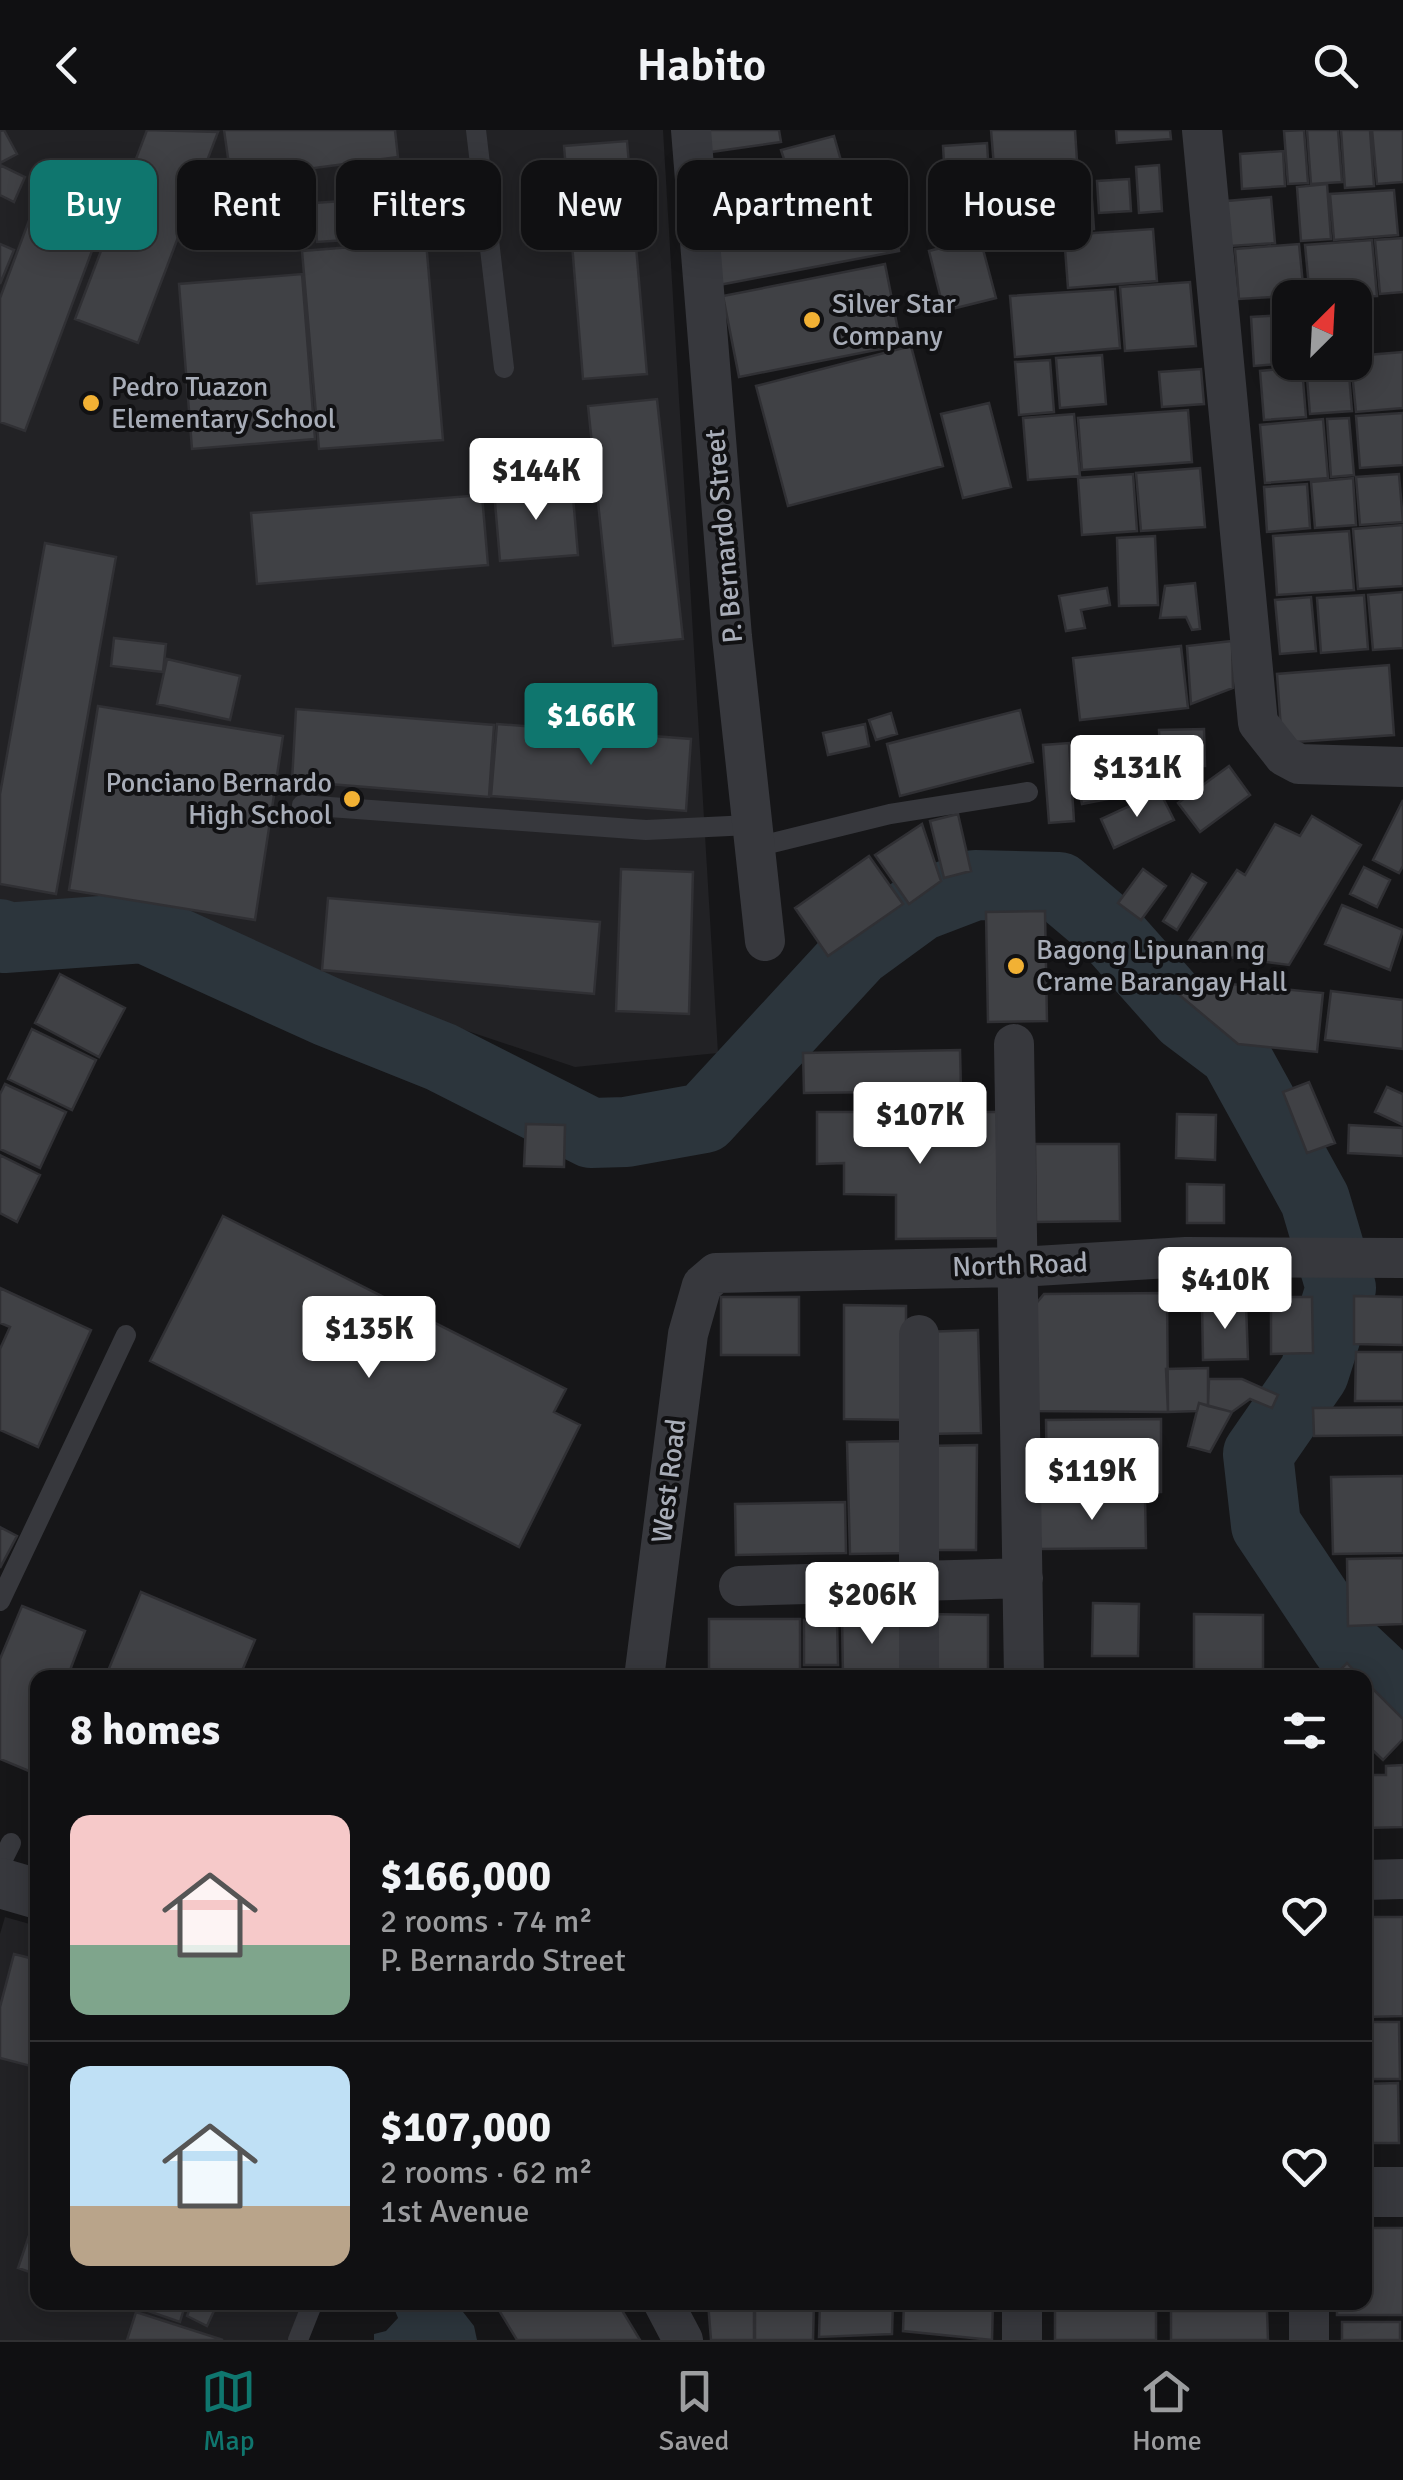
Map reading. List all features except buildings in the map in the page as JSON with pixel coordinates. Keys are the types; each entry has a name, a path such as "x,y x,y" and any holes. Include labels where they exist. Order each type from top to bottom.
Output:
{"street":[{"name":"P. Bernardo Street","path":"691,130 751,836 765,941"},
{"path":"1202,130 1258,723 1284,756 1299,764 1403,767"},
{"path":"1014,1044 1024,1670"},
{"name":"North Road","path":"702,1285 716,1273 734,1272 1019,1267 1186,1257 1403,1258"},
{"name":"West Road","path":"645,1670 688,1334 702,1285"},
{"path":"918,1335 919,1670"},
{"path":"739,1586 1022,1578"},
{"path":"6,1863 30,1886"},
{"path":"1372,1880 1403,1879"},
{"path":"1372,2192 1403,2192"},
{"path":"667,2310 683,2340"},
{"path":"1022,2310 1022,2340"},
{"path":"1309,2310 1309,2340"}],"lane":[{"path":"476,130 504,368"},
{"path":"302,805 751,836 1028,792"},
{"path":"0,1600 126,1335"},
{"path":"0,1865 6,1863"},
{"path":"298,2340 310,2310"}],"shaded area":[{"path":"0,130 663,130 718,1053 575,1067 318,981 180,928 86,905 61,918 0,909"},
{"path":"5,1917 30,1924 30,2310 300,2310 289,2340 0,2340 0,1934"},
{"path":"395,2310 461,2310 474,2326 477,2340 374,2340 374,2334 386,2331 398,2318"}],"waterway":[{"path":"0,934 4,938 144,928 326,1011 441,1057 591,1133 626,1132 704,1118 857,952 920,906 975,885 1059,887 1104,925 1185,1016 1234,1053 1315,1200 1341,1288 1314,1373 1258,1454 1266,1525 1346,1645 1403,1698"}],"place":[{"name":"Silver Star Company","path":"812,320"},
{"name":"Pedro Tuazon Elementary School","path":"91,403"},
{"name":"Ponciano Bernardo High School","path":"352,799"},
{"name":"Bagong Lipunan ng Crame Barangay Hall","path":"1016,966"}]}
